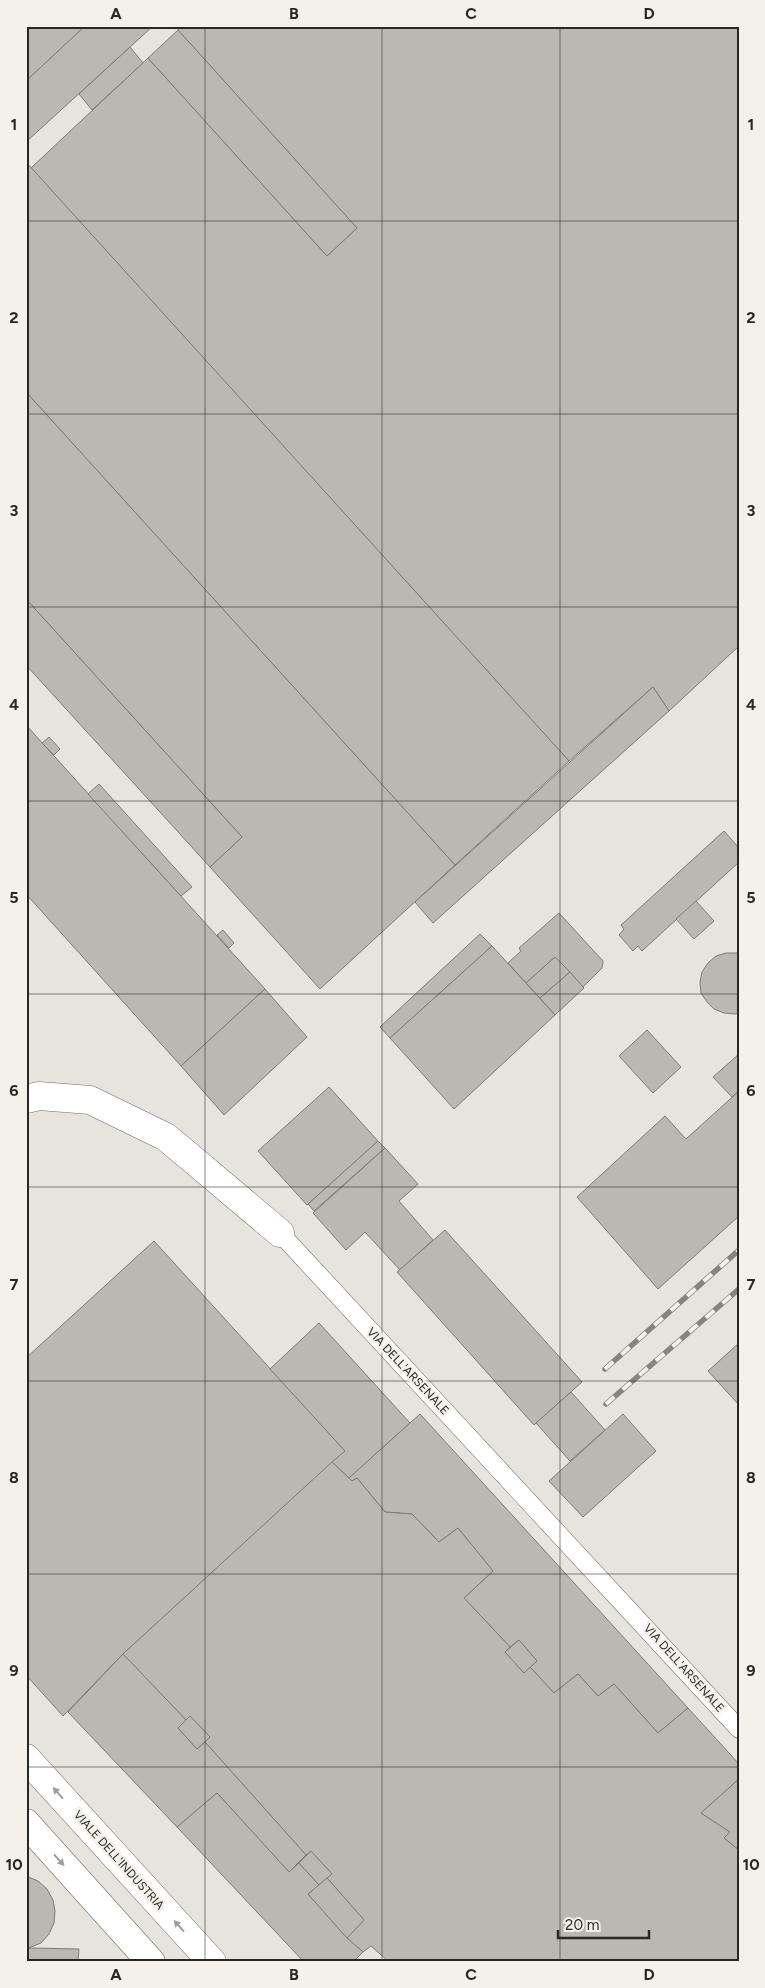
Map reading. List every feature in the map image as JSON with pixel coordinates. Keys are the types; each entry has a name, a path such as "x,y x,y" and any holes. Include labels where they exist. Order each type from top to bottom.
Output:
{"street":[{"name":"VIA DELL'ARSENALE","path":"26,1099 39,1096 90,1100 166,1137 280,1233"},
{"name":"VIALE DELL'INDUSTRIA","path":"26,1758 212,1962"},
{"path":"26,1823 151,1962"}],"lane":[{"name":"VIA DELL'ARSENALE","path":"280,1233 739,1729"}],"building":[{"path":"30,26 85,26 26,81 26,30"},
{"path":"85,26 153,26 26,142 26,81"},
{"path":"182,26 739,26 739,646 669,711 653,687 569,761 31,168 148,58 327,256 357,228 178,30"},
{"path":"178,30 357,228 327,256 148,58"},
{"path":"130,47 143,63 92,110 79,94"},
{"path":"26,162 569,761 455,865 26,392"},
{"path":"26,392 455,865 320,989 210,867 242,837 26,599"},
{"path":"26,599 242,837 210,867 26,665"},
{"path":"653,687 669,711 433,923 415,902"},
{"path":"26,725 265,989 181,1066 26,894"},
{"path":"49,737 60,749 54,755 42,743"},
{"path":"99,784 192,887 181,896 88,794"},
{"path":"724,831 739,848 739,862 642,951 638,946 633,951 619,935 624,929 621,925"},
{"path":"696,901 714,921 694,939 676,919"},
{"path":"559,913 603,961 602,968 583,987 555,957 526,983 508,963 521,951 519,948"},
{"path":"223,930 234,943 229,948 217,935"},
{"path":"480,934 492,946 390,1038 380,1027"},
{"path":"492,946 555,1015 454,1109 390,1038"},
{"path":"726,953 739,953 739,1013 735,1014 724,1013 714,1009 701,993 700,982 702,972 716,956"},
{"path":"555,957 570,972 540,998 526,983"},
{"path":"570,972 584,988 555,1015 540,998"},
{"path":"265,989 307,1037 224,1115 181,1066"},
{"path":"647,1030 681,1067 653,1093 619,1056"},
{"path":"739,1054 739,1091 732,1097 713,1077"},
{"path":"329,1087 378,1141 307,1205 258,1151"},
{"path":"739,1091 739,1216 658,1289 577,1197 665,1116 686,1139"},
{"path":"378,1141 385,1148 314,1211 308,1204"},
{"path":"385,1148 418,1184 399,1201 433,1240 400,1270 365,1232 346,1250 313,1213"},
{"path":"445,1230 582,1382 534,1425 397,1272"},
{"path":"154,1241 345,1451 123,1654 63,1716 26,1675 26,1358"},
{"path":"319,1323 410,1423 349,1478 332,1462 345,1451 270,1369"},
{"path":"739,1343 739,1405 708,1371"},
{"path":"571,1392 605,1430 570,1461 536,1423"},
{"path":"420,1414 688,1708 658,1733 614,1684 598,1696 578,1674 554,1693 530,1667 537,1661 519,1640 510,1647 464,1598 493,1571 458,1528 439,1542 412,1514 385,1512 357,1478 352,1481 349,1478"},
{"path":"623,1414 656,1451 583,1517 549,1481"},
{"path":"332,1462 352,1481 357,1478 385,1512 412,1514 439,1542 458,1528 493,1571 464,1598 510,1647 505,1652 524,1673 530,1667 554,1693 578,1674 598,1696 614,1684 658,1733 688,1708 739,1764 739,1779 701,1813 730,1832 724,1838 739,1850 739,1962 389,1962 371,1946 363,1952 347,1938 364,1920 327,1878 332,1874 311,1851 306,1855 205,1742 210,1737 190,1716 186,1720 123,1654"},
{"path":"519,1640 537,1661 524,1673 505,1652"},
{"path":"123,1654 186,1720 178,1728 197,1749 205,1742 306,1855 289,1872 217,1793 177,1827 68,1712"},
{"path":"190,1716 210,1737 197,1749 178,1728"},
{"path":"739,1779 739,1850 724,1838 730,1832 701,1813"},
{"path":"217,1793 289,1872 299,1863 319,1885 308,1894 347,1938 363,1952 353,1962 304,1962 177,1827"},
{"path":"311,1851 332,1874 319,1885 299,1863"},
{"path":"26,1876 38,1881 47,1889 53,1900 55,1911 54,1923 49,1934 41,1943 26,1949"},
{"path":"327,1878 364,1920 347,1938 308,1894"},
{"path":"26,1949 79,1949 78,1962 26,1962"}],"railway":[{"path":"605,1369 739,1250"},
{"path":"606,1404 739,1289"}]}
